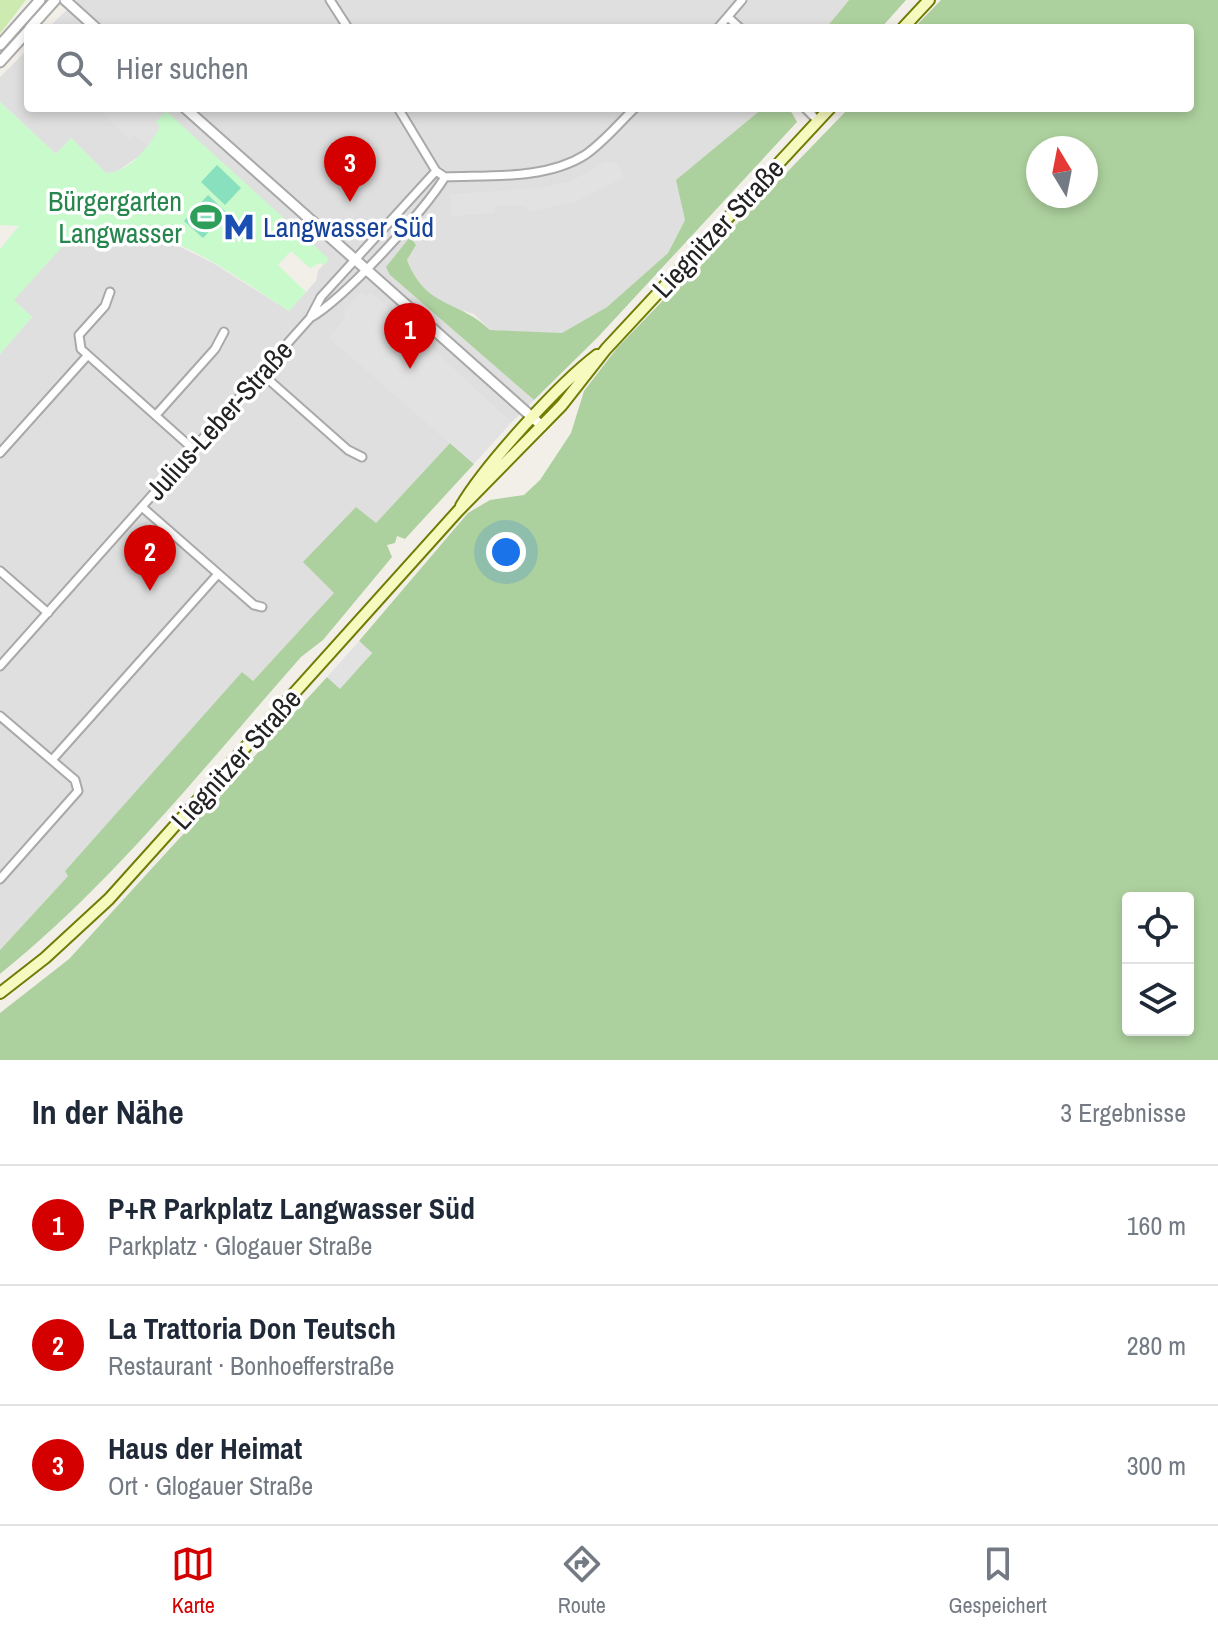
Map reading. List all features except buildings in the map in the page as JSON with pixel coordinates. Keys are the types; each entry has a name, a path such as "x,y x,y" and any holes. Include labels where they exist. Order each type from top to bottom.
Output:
{"main road":[{"path":"907,24 929,0"},
{"name":"Liegnitzer Straße","path":"0,993 45,958 109,899 458,511 469,492 538,423 583,366 606,349 826,112"}],"street":[{"path":"0,45 40,0"},
{"path":"33,24 55,0"},
{"path":"65,0 92,24"},
{"path":"330,0 345,24"},
{"path":"722,24 742,0"},
{"path":"728,17 736,24"},
{"path":"0,62 24,35"},
{"path":"190,112 538,423"},
{"path":"400,112 436,171 445,177 541,172 562,166 593,149 631,112"},
{"path":"809,112 818,121"},
{"name":"Julius-Leber-Straße","path":"0,666 310,318 321,297 436,171"},
{"name":"Julius-Leber-Straße","path":"310,318 322,311 366,267 445,177"},
{"path":"110,292 105,306 79,335 78,342 87,356 193,449"},
{"path":"156,415 215,349 224,332"},
{"path":"0,453 87,356"},
{"path":"261,373 348,450 362,457"},
{"path":"142,507 254,605 262,607"},
{"path":"0,571 48,613"},
{"path":"52,760 218,574"},
{"path":"0,716 75,780 78,791 0,879"}],"shaded area":[{"path":"77,0 849,0 829,24 52,24"},
{"path":"24,53 24,112 758,112 677,180 685,220 668,253 607,307 562,334 490,330 474,314 447,306 426,292 415,279 407,260 416,245 390,275 534,400 511,423 371,293 366,297 362,293 343,314 347,318 330,337 450,443 376,523 304,562 335,593 253,681 242,673 65,871 69,875 0,950 0,354 32,317 13,300 80,227 125,230 162,238 213,263 289,311 316,281 318,271 328,259 160,127 145,152 116,172 106,173 71,138 56,154 0,102 0,77"},
{"path":"101,112 163,114 156,122 160,127 148,146 133,135 129,140"},
{"path":"605,162 617,164 624,177 574,202 528,212 525,206 495,206 495,213 451,216 450,194 539,188 571,181"},
{"path":"361,292 366,296 370,292 511,423 474,464 329,338 347,318 342,314"},
{"path":"359,641 372,653 340,689 327,677"}],"green space":[{"path":"0,0 26,0 0,34"},
{"path":"849,0 906,0 885,24 829,24"},
{"path":"941,0 1218,0 1218,1060 0,1060 0,1013 69,959 327,677 340,688 372,653 359,641 468,513 490,500 524,495 540,480 571,433 584,391 617,348 845,112 1194,112 1194,24 918,24"},
{"name":"Bürgergarten Langwasser","path":"0,102 56,154 71,138 106,173 123,168 138,157 160,127 155,122 167,112 329,259 324,265 320,263 310,268 291,251 278,265 306,292 289,311 227,270 177,244 140,233 80,227 14,300 32,317 0,354 0,249 19,226 0,225"},
{"path":"758,112 791,112 797,122 598,337 534,400 390,275 386,267 410,237 416,245 407,260 415,276 433,296 478,320 490,330 562,333 607,307 668,253 685,220 676,180"},
{"path":"217,165 241,188 225,205 201,182"},
{"name":"Bürgergarten Langwasser","path":"208,195 227,213 203,238 184,221"},
{"path":"450,443 474,464 405,539 397,536 395,543 387,545 392,557 323,640 301,657 120,862 0,974 0,950 68,876 65,871 242,672 253,681 334,593 303,562 356,507 376,523"}],"place":[{"name":"Haus der Heimat","path":"350,202"},
{"name":"Bürgergarten Langwasser","path":"206,217"},
{"name":"Langwasser Süd","path":"239,227"},
{"name":"P+R Parkplatz Langwasser Süd","path":"410,369"},
{"name":"La Trattoria Don Teutsch","path":"150,591"}]}
